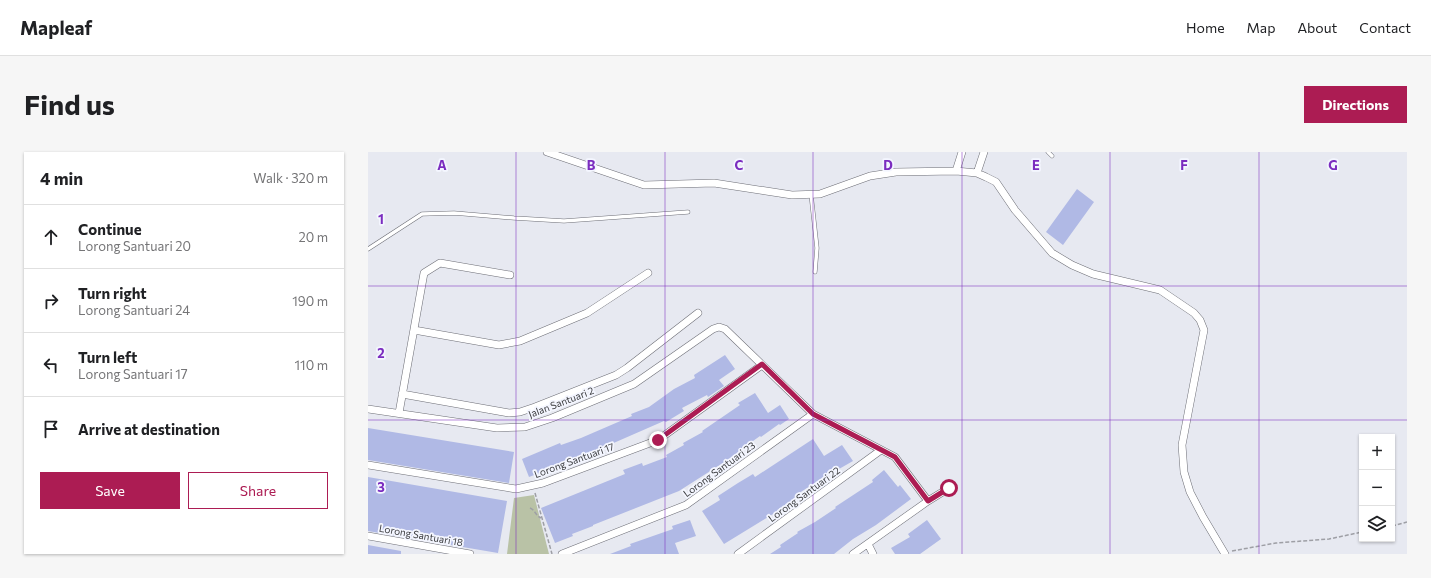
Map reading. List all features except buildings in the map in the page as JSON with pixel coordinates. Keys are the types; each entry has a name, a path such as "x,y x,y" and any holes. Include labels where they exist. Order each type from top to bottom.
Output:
{"street":[{"path":"547,152 644,186 714,183 792,195 820,194 870,176 896,172 956,171 977,173 996,182 1014,210 1052,253 1072,265 1093,274 1160,290 1194,313 1200,320 1204,330 1182,445 1184,472 1190,492 1202,517 1225,553"},
{"path":"956,171 962,152"},
{"path":"977,173 984,152"},
{"path":"399,413 424,273 429,268 440,263 510,275"},
{"path":"414,330 499,345 520,341 587,313 648,273"},
{"path":"402,394 509,413 520,412 616,375 698,313"},
{"name":"Jalan Santuari 2","path":"368,409 497,428 525,427 552,418 634,384 713,329 719,327 725,329 762,364"},
{"path":"762,364 813,414 895,457 928,501"},
{"name":"Lorong Santuari 17","path":"368,465 516,489 543,483 658,440 762,364"},
{"name":"Lorong Santuari 23","path":"562,554 686,505 813,414"},
{"name":"Lorong Santuari 22","path":"738,554 882,450"},
{"path":"853,554 949,488"},
{"name":"Lorong Santuari 18","path":"368,536 470,554"},
{"path":"868,544 873,554"}],"lane":[{"path":"1048,152 1052,156"},
{"path":"811,194 817,248 814,272"},
{"path":"368,249 422,214 454,213 564,221 688,212"}],"path":[{"path":"535,493 552,554"},
{"path":"530,508 533,509 538,517 541,518"},
{"path":"1395,525 1407,522"},
{"path":"1225,553 1276,543 1329,540 1359,533"}],"green space":[{"path":"534,495 549,554 507,554 514,498"}],"route":[{"path":"658,440 762,364 813,414 895,457 928,501 949,488"}]}
